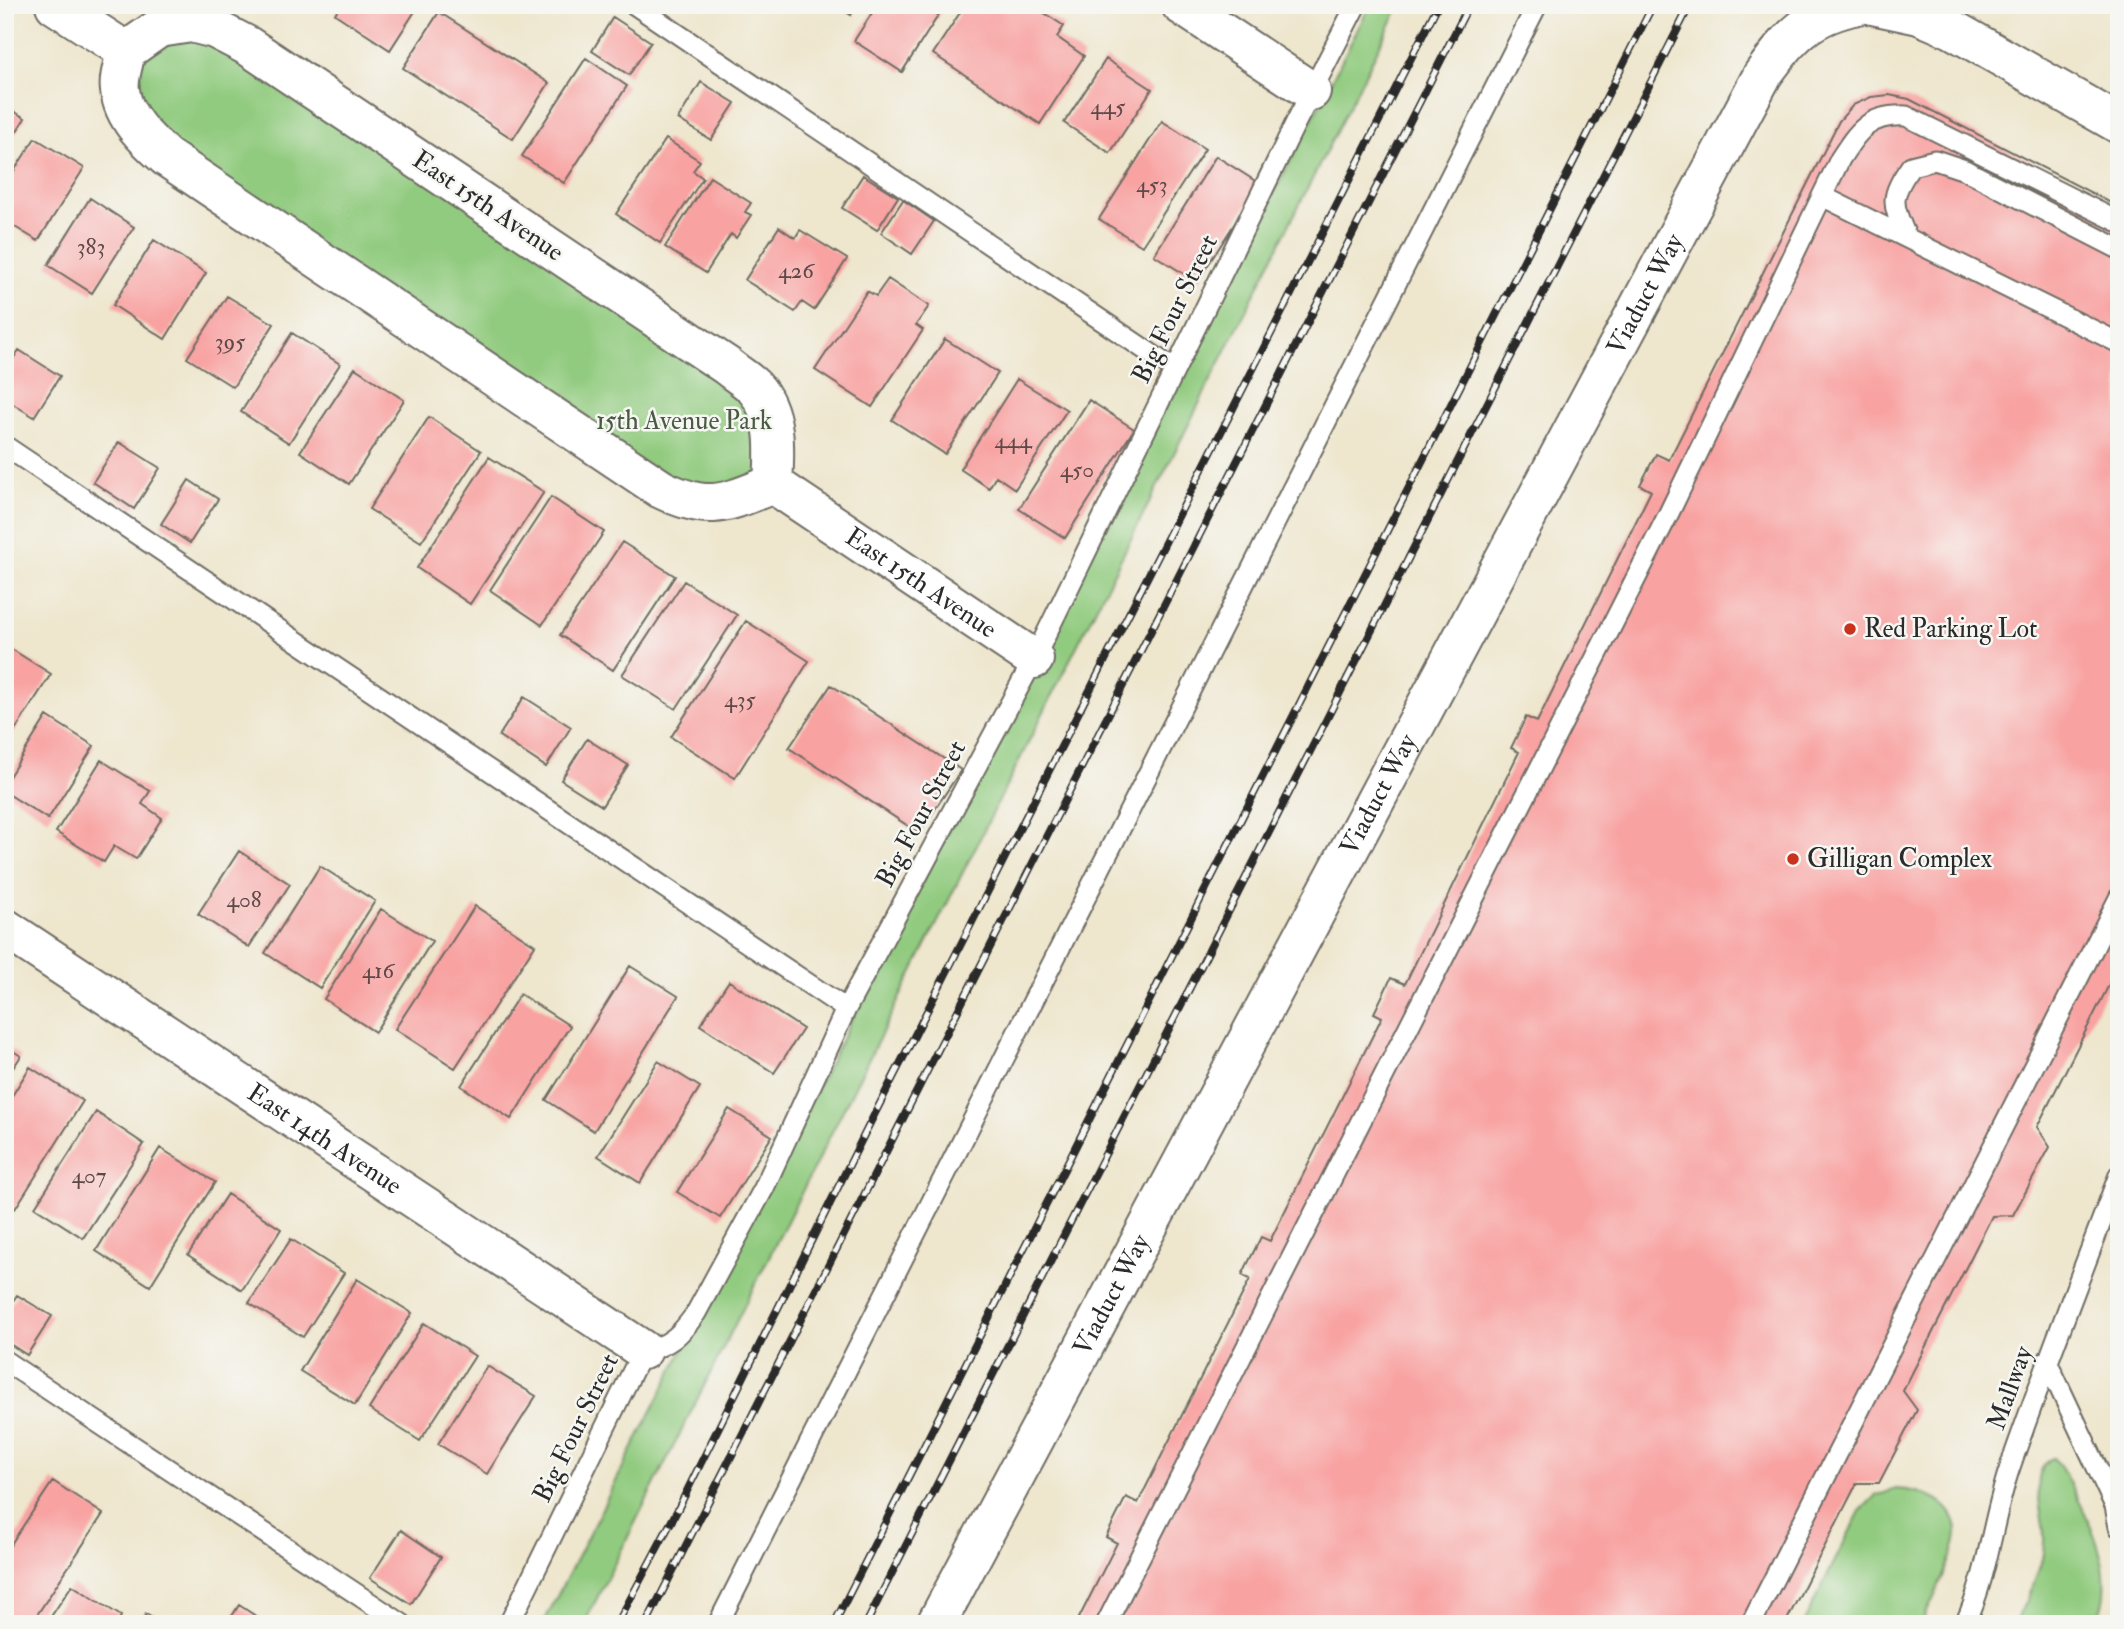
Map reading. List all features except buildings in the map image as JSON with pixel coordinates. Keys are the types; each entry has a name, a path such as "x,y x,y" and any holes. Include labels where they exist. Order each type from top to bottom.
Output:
{"street":[{"path":"55,5 126,51 119,89 126,112 142,135 166,157 638,473 671,494 700,504 727,503 773,484"},
{"path":"1181,5 1311,91"},
{"path":"1872,5 1919,15 1952,29 2119,124"},
{"name":"Viaduct Way","path":"936,1624 1763,74 1793,36 1827,8"},
{"name":"East 15th Avenue","path":"126,51 159,28 191,23 215,29 248,46 727,366 754,388 769,412 775,448 773,484 1034,659"},
{"name":"East 14th Avenue","path":"5,929 643,1350"}],"lane":[{"path":"635,5 1175,370"},
{"name":"Big Four Street","path":"509,1624 643,1350 655,1349 669,1343 683,1331 696,1313 764,1188 846,1009 1034,659 1311,91 1356,5"},
{"path":"718,1624 1537,5"},
{"path":"1105,1624 1630,590 1722,406 1840,159 1856,135 1872,121 1890,115 1906,116 2119,222"},
{"path":"1906,236 1893,205 1899,183 1910,166 1935,160 1965,170 2119,249"},
{"path":"1822,196 2119,343"},
{"path":"5,446 846,1009"},
{"path":"1751,1624 2119,898"},
{"name":"Mallway","path":"1965,1624 1977,1599 2008,1474 2047,1361 2119,1175"},
{"path":"5,1361 402,1624"},
{"path":"2047,1361 2115,1506 2119,1527"}],"green space":[{"path":"1370,5 1400,5 584,1624 543,1624"},
{"name":"15th Avenue Park","path":"191,23 754,388 773,484 700,504 142,135 126,51"},
{"path":"2053,1458 2079,1500 2097,1542 2105,1585 2102,1605 2094,1624 2015,1624 2035,1581 2042,1558 2044,1535 2039,1481 2043,1466"},
{"path":"1896,1489 1926,1495 1944,1505 1951,1513 1957,1532 1953,1552 1921,1624 1803,1624 1860,1511 1875,1496"}],"railway":[{"path":"617,1624 678,1509 867,1129 1438,5"},
{"path":"646,1624 1469,5"},
{"path":"834,1624 1653,5"},
{"path":"866,1624 1690,5"}],"place":[{"name":"Red Parking Lot","path":"1850,629"},
{"name":"Gilligan Complex","path":"1793,859"}]}
